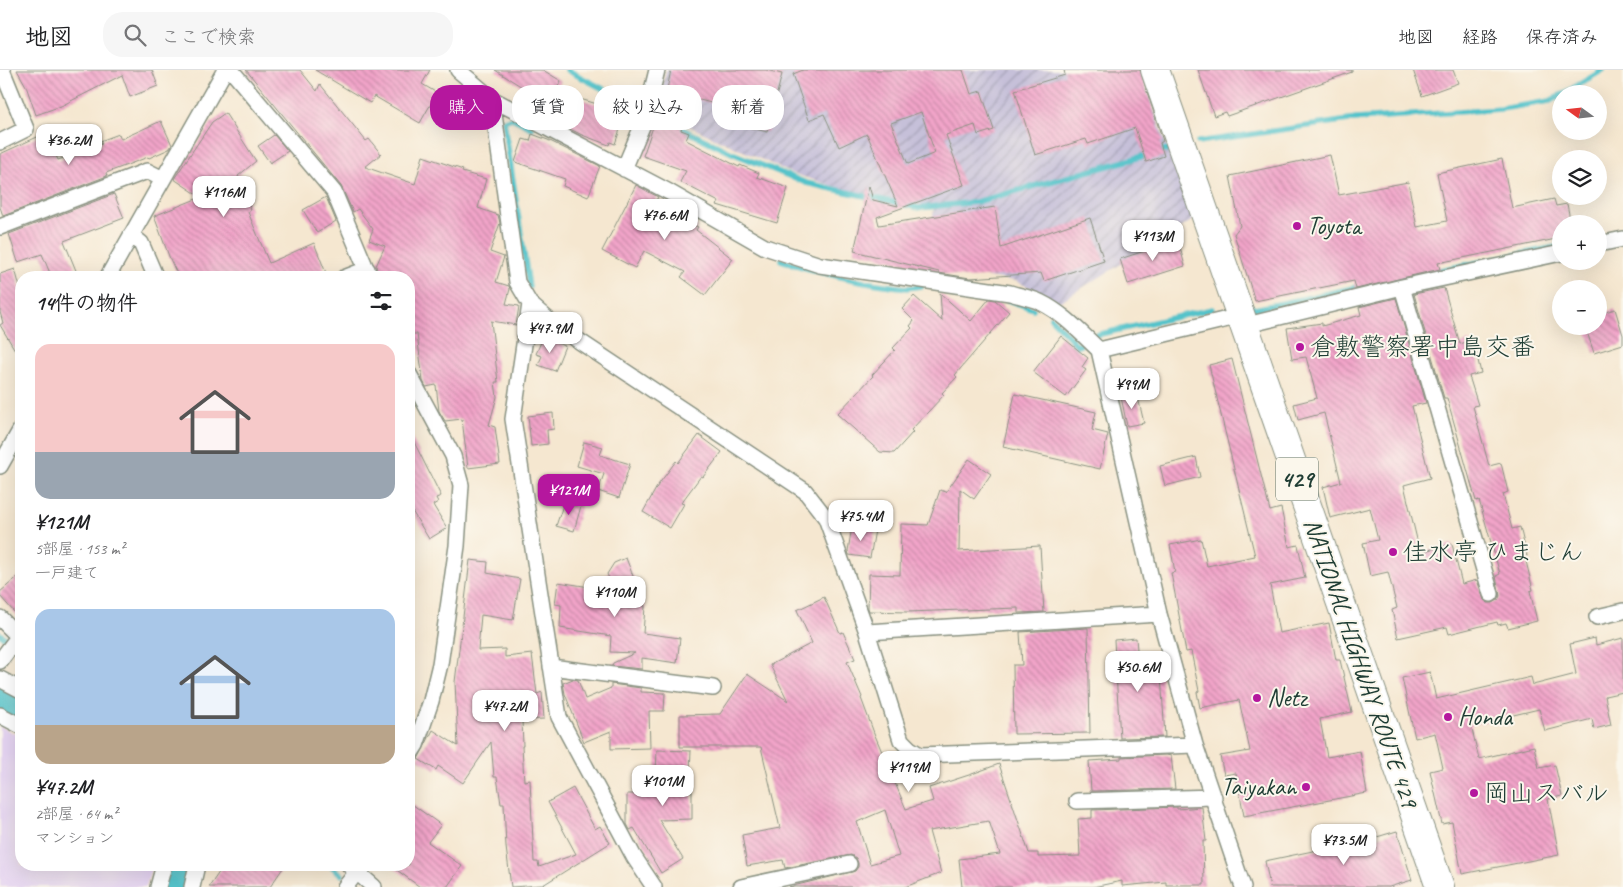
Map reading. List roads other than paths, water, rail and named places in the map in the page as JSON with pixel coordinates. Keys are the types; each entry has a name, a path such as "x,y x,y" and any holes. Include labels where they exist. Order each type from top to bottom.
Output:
{"highway":[{"name":"NATIONAL HIGHWAY ROUTE 429","path":"1155,70 1440,887"}],"street":[{"path":"0,142 26,129 2,70"},
{"path":"458,70 476,85"},
{"path":"624,169 648,112 657,70"},
{"path":"111,271 224,71 334,192 368,271"},
{"path":"502,104 766,247 820,265 1010,293 1040,302 1066,318 1099,350 1159,614 1195,745 1243,887"},
{"path":"496,130 517,282 530,304 552,323 805,492 826,518 867,632 901,740 910,749 920,755 1195,745"},
{"path":"0,227 148,171 163,179"},
{"path":"131,235 141,243 153,271"},
{"path":"1607,242 1623,239"},
{"path":"1099,350 1552,254"},
{"path":"1402,287 1491,594"},
{"path":"530,304 513,419 559,717 634,858 654,887"},
{"path":"415,385 453,456 461,485 457,546 440,664 431,701 415,747"},
{"path":"0,466 15,440"},
{"path":"1598,617 1623,611"},
{"path":"867,632 1159,614"},
{"path":"0,618 15,637"},
{"path":"0,660 15,641"},
{"path":"551,668 713,688"},
{"path":"0,679 15,687"},
{"path":"0,714 15,723"},
{"path":"1076,801 1214,797"},
{"path":"741,887 849,864"},
{"path":"158,887 162,871"},
{"path":"192,887 196,871"},
{"path":"346,887 352,871"},
{"path":"356,871 374,887"}],"waterway":[{"path":"567,70 596,85"},
{"path":"1578,85 1603,70"},
{"path":"1198,142 1356,119 1501,109 1552,100"},
{"path":"512,118 504,121 529,287"},
{"path":"684,130 732,153 806,183 919,208 976,202 1144,156"},
{"path":"1163,150 1170,149"},
{"path":"1395,279 1552,248"},
{"path":"781,260 812,270 859,281 907,288 922,286"},
{"path":"1251,307 1255,309 1362,286"},
{"path":"1008,300 1033,309"},
{"path":"1096,335 1212,309"},
{"path":"1051,318 1078,346 1080,345"},
{"path":"0,634 15,645"},
{"path":"0,699 15,707"},
{"path":"176,887 180,871"},
{"path":"337,871 342,875"}],"place":[{"name":"Toyota","path":"1297,226"},
{"name":"倉敷警察署中島交番","path":"1300,347"},
{"name":"佳水亭 ひまじん","path":"1393,552"},
{"name":"Netz","path":"1257,698"},
{"name":"Honda","path":"1448,717"},
{"name":"Taiyakan","path":"1306,787"},
{"name":"岡山スバル","path":"1474,793"}]}
